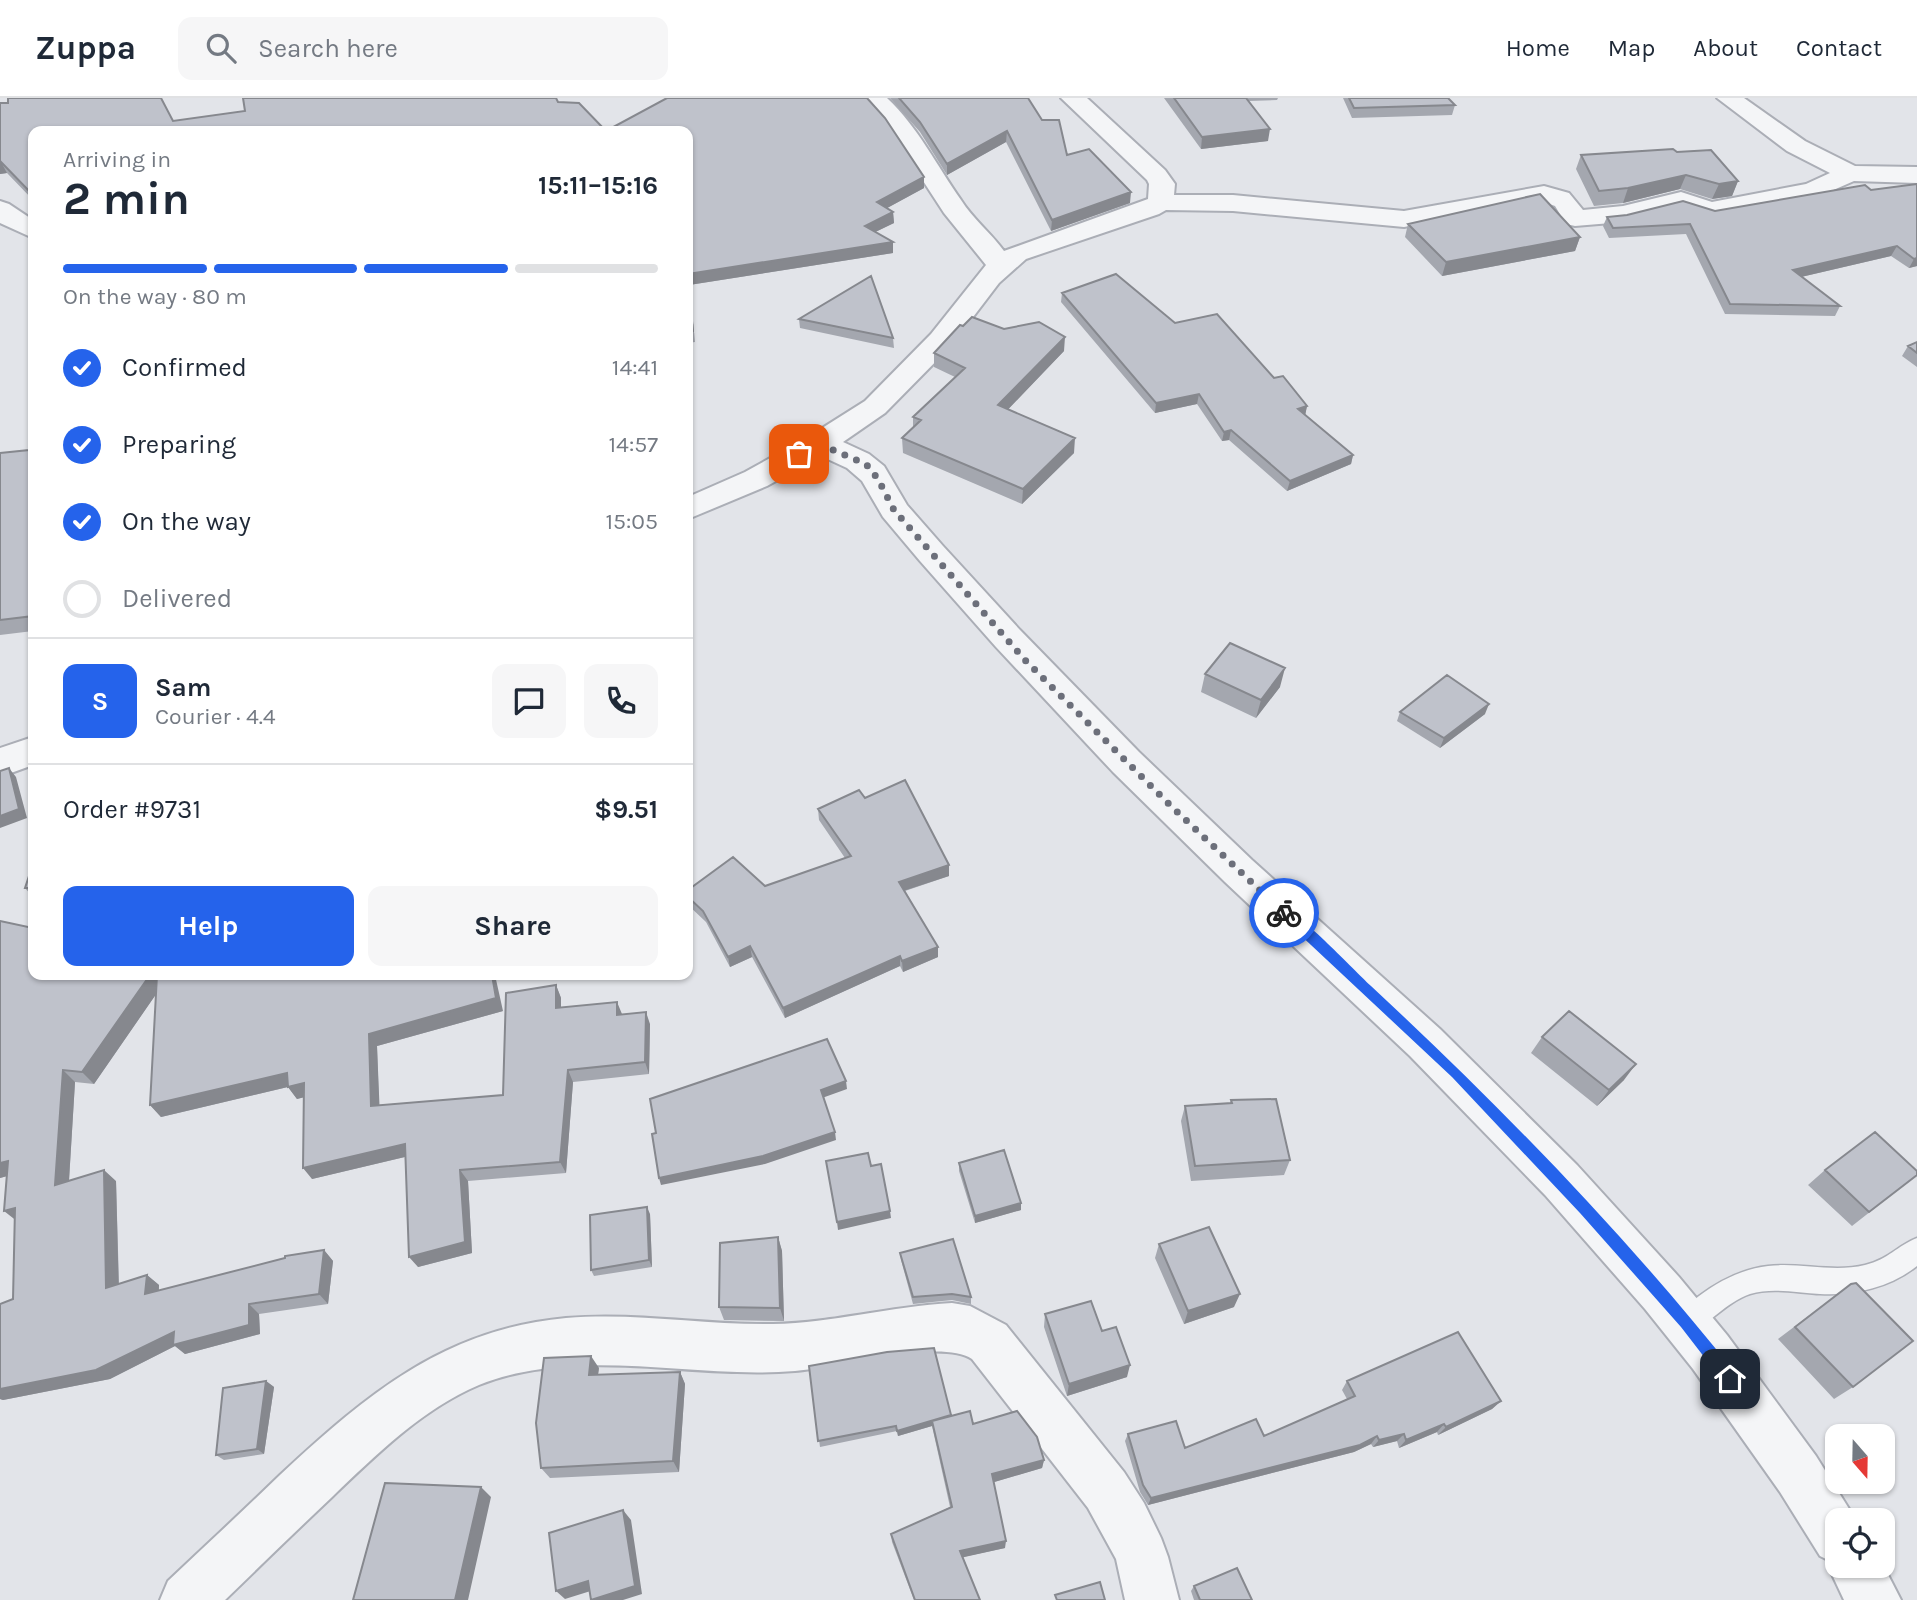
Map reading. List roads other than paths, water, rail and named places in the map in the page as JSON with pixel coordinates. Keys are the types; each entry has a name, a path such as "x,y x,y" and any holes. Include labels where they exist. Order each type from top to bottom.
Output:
{"street":[{"path":"873,98 896,123 954,209 988,245 1000,267"},
{"path":"1073,98 1156,175 1162,184 1160,202"},
{"path":"1729,98 1796,146 1850,173 1917,175"},
{"path":"693,507 756,478 819,444 890,394 941,340 1000,267 1017,253 1140,212 1160,202 1233,203 1404,219 1544,194 1554,195 1568,203 1575,218 1623,214 1681,200 1710,209 1813,190 1850,173"},
{"path":"0,209 28,227"},
{"path":"819,444 866,464 878,479 894,510 915,535 1073,710 1210,844 1456,1073 1585,1208 1686,1322 1745,1398 1825,1517"},
{"path":"0,763 28,753"},
{"path":"187,1600 356,1438 405,1399 452,1371 498,1354 541,1345 607,1340 774,1348 931,1327 970,1330 989,1342 1106,1490 1126,1521 1142,1557 1152,1600"},
{"path":"1861,1578 1874,1600"}],"lane":[{"path":"1686,1322 1716,1298 1744,1283 1770,1278 1824,1282 1863,1278 1893,1269 1917,1250"}]}
